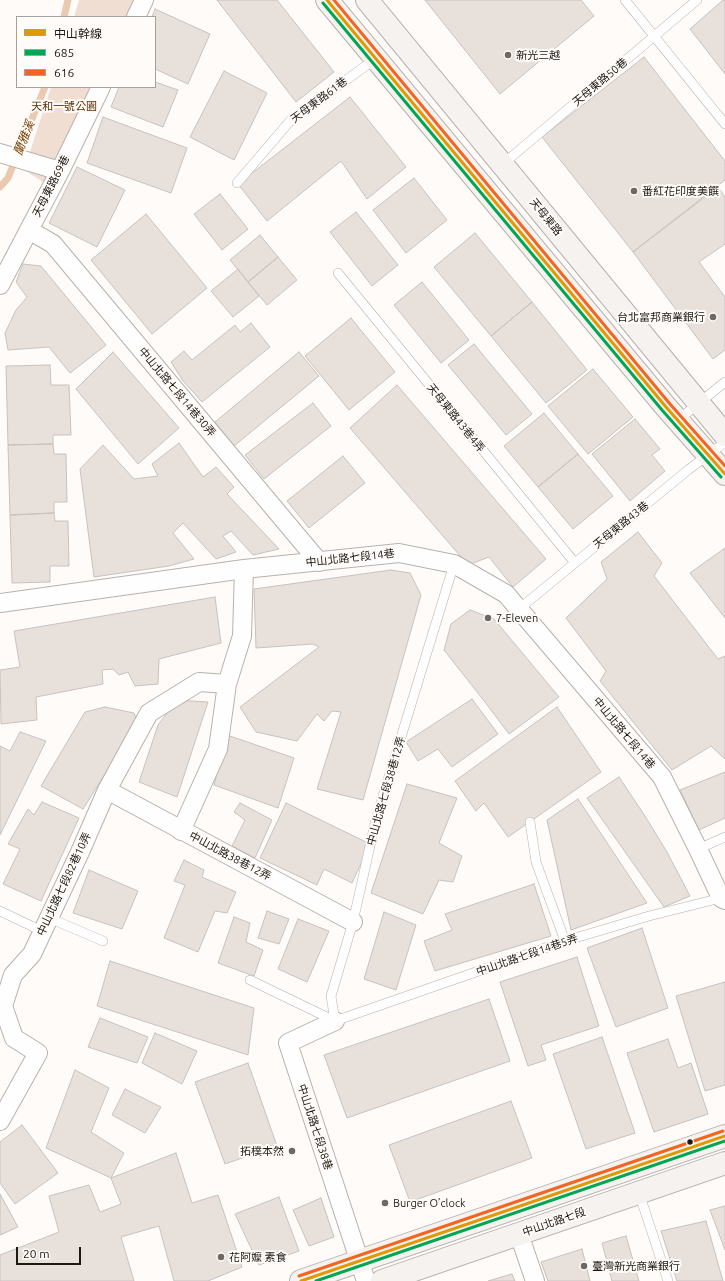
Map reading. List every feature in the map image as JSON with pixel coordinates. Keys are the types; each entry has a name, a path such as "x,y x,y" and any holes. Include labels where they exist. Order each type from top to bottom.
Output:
{"street":[{"path":"136,16 144,0"},
{"path":"327,0 678,420 717,448 725,474"},
{"name":"天母東路","path":"366,0 503,164 725,435"},
{"name":"天母東路69巷","path":"0,285 60,171 101,88"},
{"path":"0,153 60,171"},
{"name":"中山北路七段14巷30弄","path":"29,230 53,244 319,562"},
{"name":"中山北路七段14巷","path":"0,603 244,569 399,553 454,564 506,594 662,777 723,899"},
{"path":"181,831 218,749 227,684 242,636 244,569"},
{"name":"中山北路七段82巷10弄","path":"0,1120 38,1053 14,1038 3,1006 13,975 32,954 80,852 107,790 149,713 199,682 227,684"},
{"name":"中山北路38巷12弄","path":"107,790 181,831 354,922"},
{"name":"中山北路七段38巷","path":"335,1021 288,1043 362,1271"},
{"path":"301,1281 362,1271 725,1136"},
{"name":"中山北路七段","path":"382,1281 725,1163"},
{"path":"519,1234 535,1281"}],"lane":[{"path":"625,0 725,124"},
{"name":"天母東路50巷","path":"503,164 697,0"},
{"name":"天母東路61巷","path":"237,183 290,121 376,59"},
{"name":"天母東路43巷4弄","path":"338,273 575,563"},
{"path":"678,420 725,382"},
{"name":"天母東路43巷","path":"519,609 717,448"},
{"name":"中山北路七段38巷12弄","path":"335,1021 331,996 354,922 376,819 454,564"},
{"path":"530,822 536,862 565,941"},
{"path":"698,849 725,837"},
{"name":"中山北路七段14巷5弄","path":"335,1021 565,941 650,916 723,899"},
{"path":"0,911 103,941"},
{"path":"250,980 335,1021"},
{"path":"638,1193 668,1281"}],"green space":[{"path":"79,0 134,0 126,16 74,16"},
{"name":"天和一號公園","path":"51,88 94,88 48,185 24,170"}],"building":[{"path":"217,0 277,0 334,72 296,102"},
{"name":"新光三越","path":"425,0 581,0 594,16 500,94"},
{"path":"723,0 725,0 725,74 690,29"},
{"path":"155,9 210,34 188,84 156,69 156,16 152,16"},
{"path":"644,57 725,161 725,180 633,252 542,137"},
{"path":"224,71 267,93 234,160 190,137"},
{"path":"156,82 178,90 163,127 111,107 119,88 156,88"},
{"path":"350,97 406,167 367,199 341,161 267,221 238,184"},
{"path":"103,117 187,148 171,193 87,163"},
{"path":"77,167 125,190 97,247 49,223"},
{"path":"414,178 447,220 406,253 373,210"},
{"path":"718,187 725,197 725,244 699,262 725,297 725,350 713,359 633,252"},
{"path":"220,194 248,229 222,250 194,214"},
{"path":"356,212 398,265 372,286 330,232"},
{"path":"146,214 207,288 152,334 91,260"},
{"path":"475,233 532,302 491,336 434,267"},
{"path":"260,235 278,257 248,282 230,260"},
{"path":"278,257 297,280 267,305 248,282"},
{"path":"23,264 41,266 106,345 70,373 49,347 8,350 5,333 16,310 27,297 16,282"},
{"path":"238,269 259,296 233,317 211,291"},
{"path":"422,282 469,340 441,363 394,305"},
{"path":"532,302 587,370 546,403 491,336"},
{"path":"351,318 395,372 349,410 305,356"},
{"path":"251,323 270,347 202,402 183,381 171,362 184,351 192,360 235,325 240,332"},
{"path":"474,344 532,414 506,435 448,365"},
{"path":"113,352 179,428 138,464 76,389"},
{"path":"299,352 319,376 234,446 215,422"},
{"path":"50,365 51,385 69,385 71,435 53,435 53,444 8,445 6,366"},
{"path":"593,369 633,417 588,454 548,406"},
{"path":"397,385 546,559 513,587 489,557 468,565 350,428"},
{"path":"313,403 331,426 264,479 245,455"},
{"path":"544,413 578,454 538,487 504,446"},
{"path":"635,419 660,449 652,455 665,471 630,501 592,454"},
{"path":"179,443 203,477 216,467 234,487 227,494 279,549 253,555 231,531 223,536 236,552 216,559 183,523 173,533 194,559 169,566 94,577 80,469 103,445 134,479 158,476 152,464"},
{"path":"53,444 54,454 66,454 67,502 54,502 54,513 10,515 8,445"},
{"path":"578,454 613,496 573,529 538,487"},
{"path":"343,456 365,483 309,528 287,501"},
{"path":"54,513 55,521 68,521 69,566 50,566 50,582 12,583 10,515"},
{"path":"638,532 662,563 654,576 718,659 725,656 725,759 711,746 672,770 600,681 606,671 566,618 607,579 601,562"},
{"path":"725,548 725,618 690,573"},
{"path":"391,570 410,573 421,595 363,800 317,789 341,712 332,711 324,721 317,714 297,741 256,732 240,707 319,647 313,644 256,648 254,589"},
{"path":"215,597 221,643 159,659 158,684 135,686 128,672 119,675 113,669 102,670 103,684 36,697 37,720 1,724 0,670 20,667 14,631"},
{"path":"470,610 494,619 559,697 509,734 444,650 451,624"},
{"path":"472,699 498,734 452,767 438,749 418,761 406,742"},
{"path":"177,700 208,702 177,797 139,782 158,725"},
{"path":"105,707 134,713 138,722 83,809 41,786 85,712"},
{"path":"557,707 601,772 508,837 484,803 476,811 455,781"},
{"path":"20,732 46,741 0,835 0,746 10,751"},
{"path":"227,735 294,758 278,808 214,785"},
{"path":"725,772 725,818 699,830 680,790"},
{"path":"619,777 667,852 690,896 664,907 587,798"},
{"path":"407,784 457,798 439,843 462,856 453,882 439,880 423,914 371,893"},
{"path":"578,799 647,903 571,930 547,820"},
{"path":"42,802 79,818 41,901 3,884 20,849 8,844 28,809 34,815"},
{"path":"240,803 272,820 255,858 232,846 245,820 234,812"},
{"path":"286,803 370,844 352,883 324,869 317,885 260,858"},
{"path":"184,860 204,870 202,877 236,892 227,913 215,911 198,952 164,938 185,885 174,881"},
{"path":"89,870 138,891 122,929 73,913"},
{"path":"534,884 551,936 435,971 424,941 452,930 445,914"},
{"path":"267,911 289,919 279,944 258,938"},
{"path":"384,912 416,925 396,990 364,979"},
{"path":"234,917 250,923 246,942 263,950 254,976 218,963"},
{"path":"298,919 329,931 307,982 278,969"},
{"path":"642,928 668,1008 616,1027 587,948"},
{"path":"577,957 599,1026 541,1045 546,1060 528,1066 500,982"},
{"path":"110,961 254,1008 248,1055 97,1006"},
{"path":"725,982 725,1085 705,1091 676,996"},
{"path":"489,999 510,1061 347,1118 324,1055"},
{"path":"100,1018 148,1037 137,1063 88,1047"},
{"path":"155,1033 197,1051 182,1084 142,1063"},
{"path":"602,1037 635,1133 586,1149 553,1054"},
{"path":"668,1039 678,1068 691,1063 708,1114 654,1132 627,1053"},
{"path":"248,1063 277,1146 225,1164 195,1082"},
{"path":"75,1070 109,1088 91,1132 124,1153 111,1178 46,1148"},
{"path":"125,1089 161,1107 145,1133 112,1115"},
{"path":"511,1101 532,1158 410,1202 389,1145"},
{"path":"22,1125 58,1173 15,1204 0,1183 0,1142"},
{"path":"176,1153 192,1203 218,1195 242,1267 208,1281 174,1281 159,1226 121,1237 134,1281 0,1281 0,1255 59,1232 49,1196 89,1185 100,1212 121,1204 111,1178"},
{"path":"0,1194 18,1227 0,1235"},
{"path":"279,1197 299,1251 259,1265 235,1214"},
{"path":"321,1198 334,1237 309,1246 293,1210"},
{"path":"725,1206 725,1250 710,1210"},
{"path":"706,1221 723,1281 677,1281 661,1231"},
{"path":"626,1236 639,1281 612,1281 602,1243"},
{"path":"582,1249 590,1281 548,1281 541,1262"},
{"path":"512,1274 515,1281 488,1281"}],"waterway":[{"name":"蘭雅溪","path":"64,16 68,0"},
{"name":"蘭雅溪","path":"0,187 8,178 45,88"}],"transit line":[{"name":"中山幹線","path":"327,0 666,407 725,474"},
{"name":"616","path":"334,0 670,404 725,466"},
{"name":"685","path":"323,3 662,410 721,477"},
{"name":"616","path":"299,1276 723,1131"},
{"name":"中山幹線","path":"301,1281 725,1136"},
{"name":"685","path":"316,1281 725,1141"}],"place":[{"name":"新光三越","path":"508,55"},
{"name":"番紅花印度美饌","path":"634,191"},
{"name":"台北富邦商業銀行","path":"713,317"},
{"name":"7-Eleven","path":"488,618"},
{"name":"拓樸本然","path":"292,1151"},
{"name":"Burger O’clock","path":"385,1203"},
{"name":"花阿嬤 素食","path":"221,1257"},
{"name":"臺灣新光商業銀行","path":"584,1266"}]}
